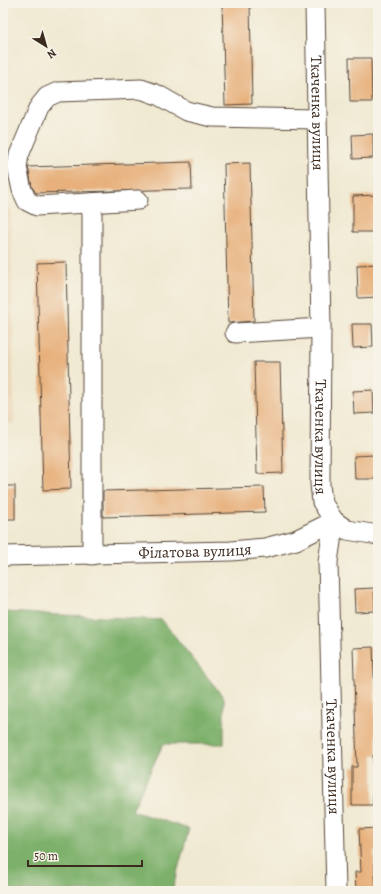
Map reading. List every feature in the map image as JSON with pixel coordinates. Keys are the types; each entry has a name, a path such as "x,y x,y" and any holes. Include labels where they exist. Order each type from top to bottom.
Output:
{"street":[{"name":"Ткаченка вулиця","path":"315,3 321,328 320,484 322,502 334,521 328,562 336,891"},
{"path":"138,200 37,206 27,201 22,190 17,167 19,155 39,107 47,97 58,92 141,89 158,95 186,111 212,117 317,119"},
{"path":"92,203 92,555"},
{"path":"235,333 321,328"},
{"path":"334,521 347,530 378,535"},
{"name":"Філатова вулиця","path":"3,556 231,552 265,548 296,540 334,521"}],"shaded area":[{"path":"3,209 11,209 14,423 3,423"}],"green space":[{"path":"3,612 162,620 224,698 224,744 163,744 132,811 189,829 172,891 3,891"}],"building":[{"path":"222,3 250,3 252,104 225,105"},
{"path":"349,58 371,58 372,102 350,102"},
{"path":"373,134 373,158 353,159 352,135"},
{"path":"191,162 192,189 36,193 32,187 28,167"},
{"path":"250,163 254,321 228,323 224,164"},
{"path":"378,195 378,232 353,232 353,196"},
{"path":"66,262 71,489 43,490 37,263"},
{"path":"377,264 378,297 358,298 357,265"},
{"path":"352,324 372,324 373,347 353,348"},
{"path":"254,362 280,362 283,473 257,474"},
{"path":"373,390 374,413 354,414 353,391"},
{"path":"374,455 375,479 355,479 354,456"},
{"path":"3,486 15,486 15,519 3,519"},
{"path":"264,487 265,512 103,517 103,491"},
{"path":"374,588 375,611 355,612 354,589"},
{"path":"373,647 377,755 373,755 373,805 352,805 352,767 357,767 353,648"},
{"path":"378,828 378,851 374,852 376,891 356,891 355,872 361,872 359,829"}]}
